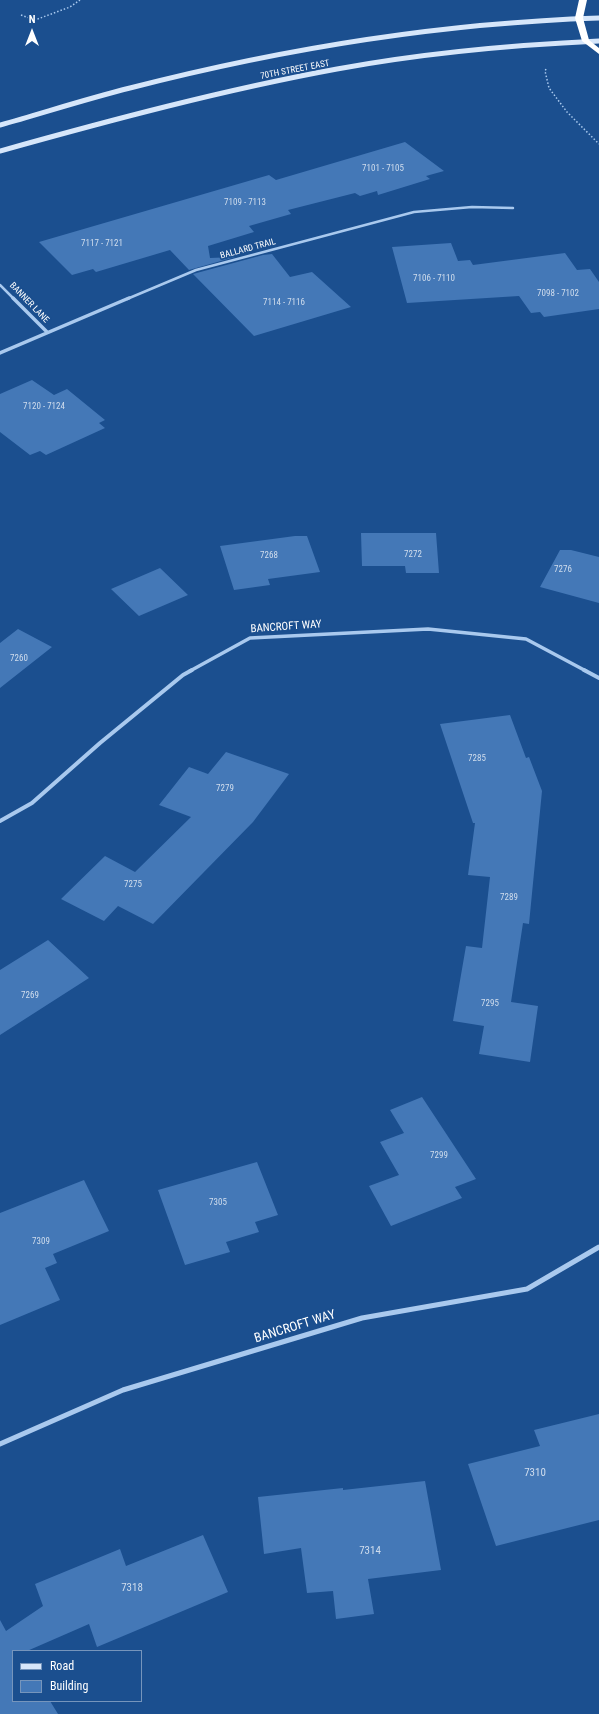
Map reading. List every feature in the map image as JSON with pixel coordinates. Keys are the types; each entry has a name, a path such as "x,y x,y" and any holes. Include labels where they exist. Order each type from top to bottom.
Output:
{"highway":[{"path":"583,0 579,18 586,41 599,52"}],"main road":[{"name":"70TH STREET EAST","path":"0,125 130,88 272,56 401,35 533,20 599,18"},
{"name":"70TH STREET EAST","path":"0,151 184,102 367,64 440,54 550,43 599,41"}],"street":[{"name":"BALLARD TRAIL","path":"0,353 196,270 414,212 472,207 513,208"},
{"name":"BANNER LANE","path":"0,285 47,332"},
{"name":"BANCROFT WAY","path":"0,821 32,803 100,743 182,675 250,638 428,629 526,639 599,678"},
{"name":"BANCROFT WAY","path":"0,1444 123,1390 354,1321 526,1289 599,1247"}],"path":[{"path":"21,15 35,20 70,7 80,0"},
{"path":"550,43 552,61 544,71 549,88 567,112 599,144"}],"building":[{"path":"405,142 444,171 426,176 430,179 378,195 377,191 360,196 355,193 288,210 291,214 249,226 254,232 208,246 210,258 235,257 189,270 170,250 96,272 93,269 72,275 39,242 269,175 276,180"},
{"path":"451,243 458,261 470,260 473,265 565,253 577,270 590,269 599,282 599,309 544,317 540,312 531,313 519,296 407,303 392,247"},
{"path":"272,254 290,277 312,272 351,307 254,336 193,274 263,255"},
{"path":"32,380 54,395 67,389 105,420 99,423 105,428 46,455 40,451 30,455 0,432 0,394"},
{"path":"361,533 436,533 439,573 406,573 405,566 362,566"},
{"path":"295,536 307,536 320,572 268,579 270,585 234,590 220,546"},
{"path":"560,550 571,550 599,557 599,603 540,587"},
{"path":"160,568 188,595 139,616 111,589"},
{"path":"18,629 52,647 0,688 0,643"},
{"path":"510,715 526,758 529,757 542,791 529,924 523,923 511,1002 538,1006 530,1062 479,1054 484,1026 453,1021 466,946 482,948 490,877 468,875 475,823 473,823 440,724"},
{"path":"226,752 289,774 253,822 153,924 118,906 104,921 61,899 105,856 135,872 191,817 159,805 189,767 208,774"},
{"path":"48,940 89,978 0,1035 0,970"},
{"path":"422,1097 476,1179 455,1187 462,1198 391,1226 369,1186 399,1175 380,1142 404,1133 390,1110"},
{"path":"257,1162 278,1215 255,1222 259,1232 226,1242 230,1252 185,1265 158,1190"},
{"path":"84,1180 109,1231 53,1254 57,1263 45,1268 60,1300 0,1325 0,1213"},
{"path":"599,1414 599,1520 496,1546 468,1464 540,1446 534,1430"},
{"path":"425,1481 441,1570 368,1579 374,1614 336,1619 333,1591 307,1593 301,1548 264,1554 258,1497"},
{"path":"203,1535 228,1592 97,1647 89,1624 29,1650 12,1650 12,1702 51,1702 58,1714 0,1714 0,1620 6,1631 43,1606 35,1584 120,1549 126,1566"}]}
